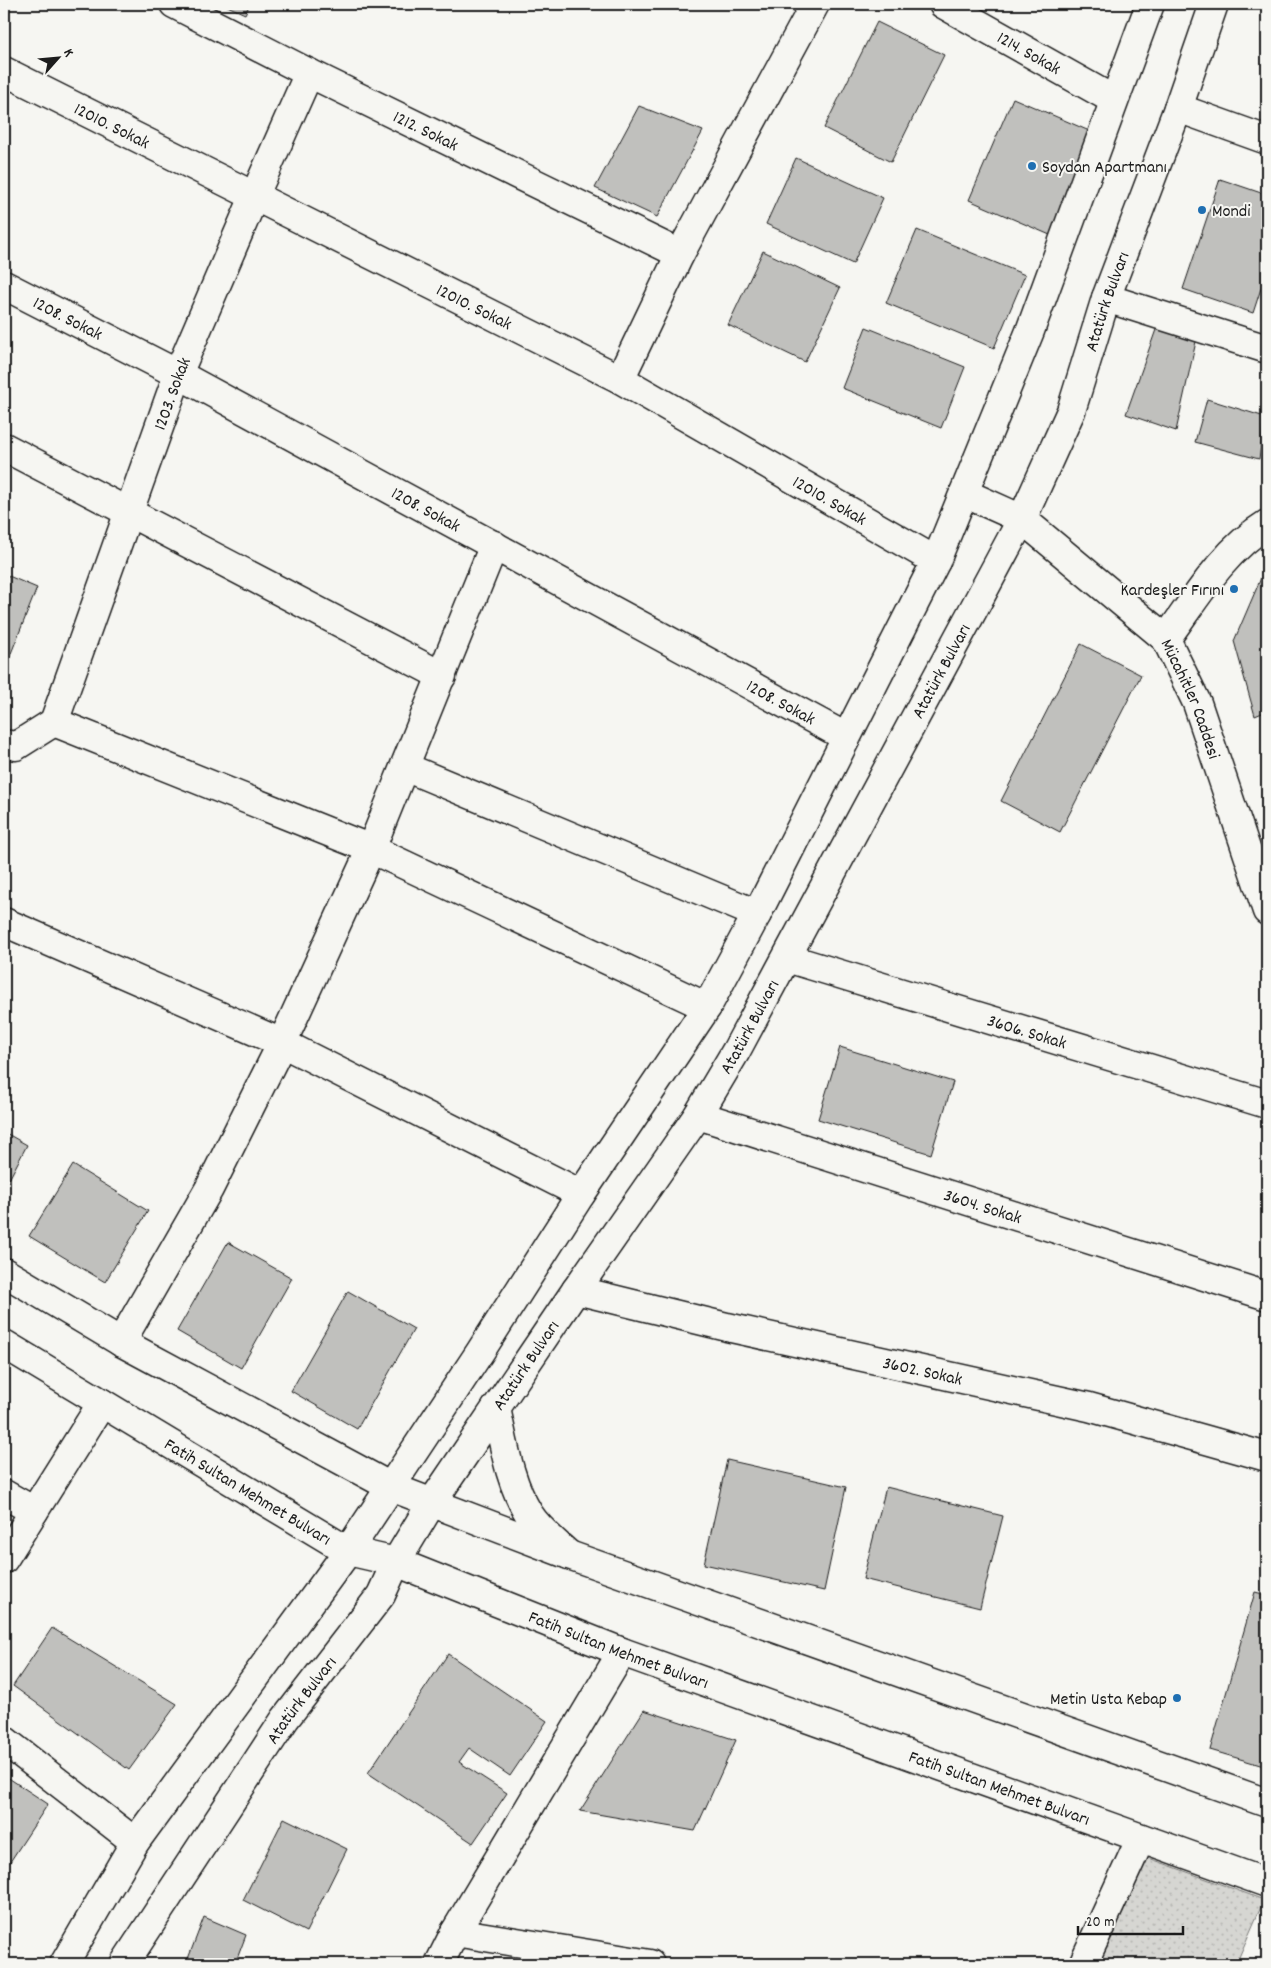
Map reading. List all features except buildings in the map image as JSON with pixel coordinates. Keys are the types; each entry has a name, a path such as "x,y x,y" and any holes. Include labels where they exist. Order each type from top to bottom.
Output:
{"street":[{"name":"1212. Sokak","path":"174,4 309,73 680,254"},
{"path":"620,379 680,254 815,4"},
{"name":"1214. Sokak","path":"944,4 1114,100"},
{"path":"64,1964 135,1842 348,1551 480,1352 581,1194 707,1007 757,914 936,561 1030,331 1150,4"},
{"name":"Atatürk Bulvarı","path":"124,1964 285,1719 381,1595 396,1562 431,1504 576,1290 698,1115 736,1051 1022,519 1071,411 1106,298 1178,108 1214,4"},
{"name":"12010. Sokak","path":"4,70 620,379 936,561"},
{"name":"1203. Sokak","path":"54,722 178,374 309,73"},
{"path":"1178,108 1267,140"},
{"name":"1208. Sokak","path":"4,285 178,374 846,736"},
{"path":"1106,298 1267,349"},
{"path":"4,447 442,676"},
{"name":"Mücahitler Caddesi","path":"964,492 1022,519 1166,639 1197,703 1257,844 1267,911"},
{"path":"1166,639 1229,555 1252,534 1267,524"},
{"path":"121,1342 209,1189 282,1043 371,849 494,545"},
{"path":"4,744 16,746 54,722 371,849 707,1007"},
{"path":"405,768 757,914"},
{"path":"4,922 282,1043 581,1194"},
{"name":"3606. Sokak","path":"787,958 1267,1104"},
{"name":"3604. Sokak","path":"698,1115 1267,1296"},
{"path":"4,1272 121,1342 391,1487 431,1504 569,1555 1267,1803"},
{"name":"3602. Sokak","path":"576,1290 727,1327 1089,1406 1267,1458"},
{"name":"Fatih Sultan Mehmet Bulvarı","path":"4,1344 348,1551 396,1562 622,1652 1267,1883"},
{"path":"4,1559 102,1404"},
{"path":"496,1408 511,1473 529,1514 545,1534 569,1555"},
{"path":"4,1494 34,1511"},
{"path":"439,1964 454,1932 622,1652"},
{"path":"4,1740 135,1842"},
{"path":"1083,1964 1141,1838"},
{"path":"454,1932 650,1964"}],"shaded area":[{"path":"1135,1853 1264,1900 1236,1964 1086,1964"}],"place":[{"name":"Soydan Apartmanı","path":"1032,166"},
{"name":"Mondi","path":"1202,210"},
{"name":"Kardeşler Fırını","path":"1234,589"},
{"name":"Metin Usta Kebap","path":"1177,1698"}]}
